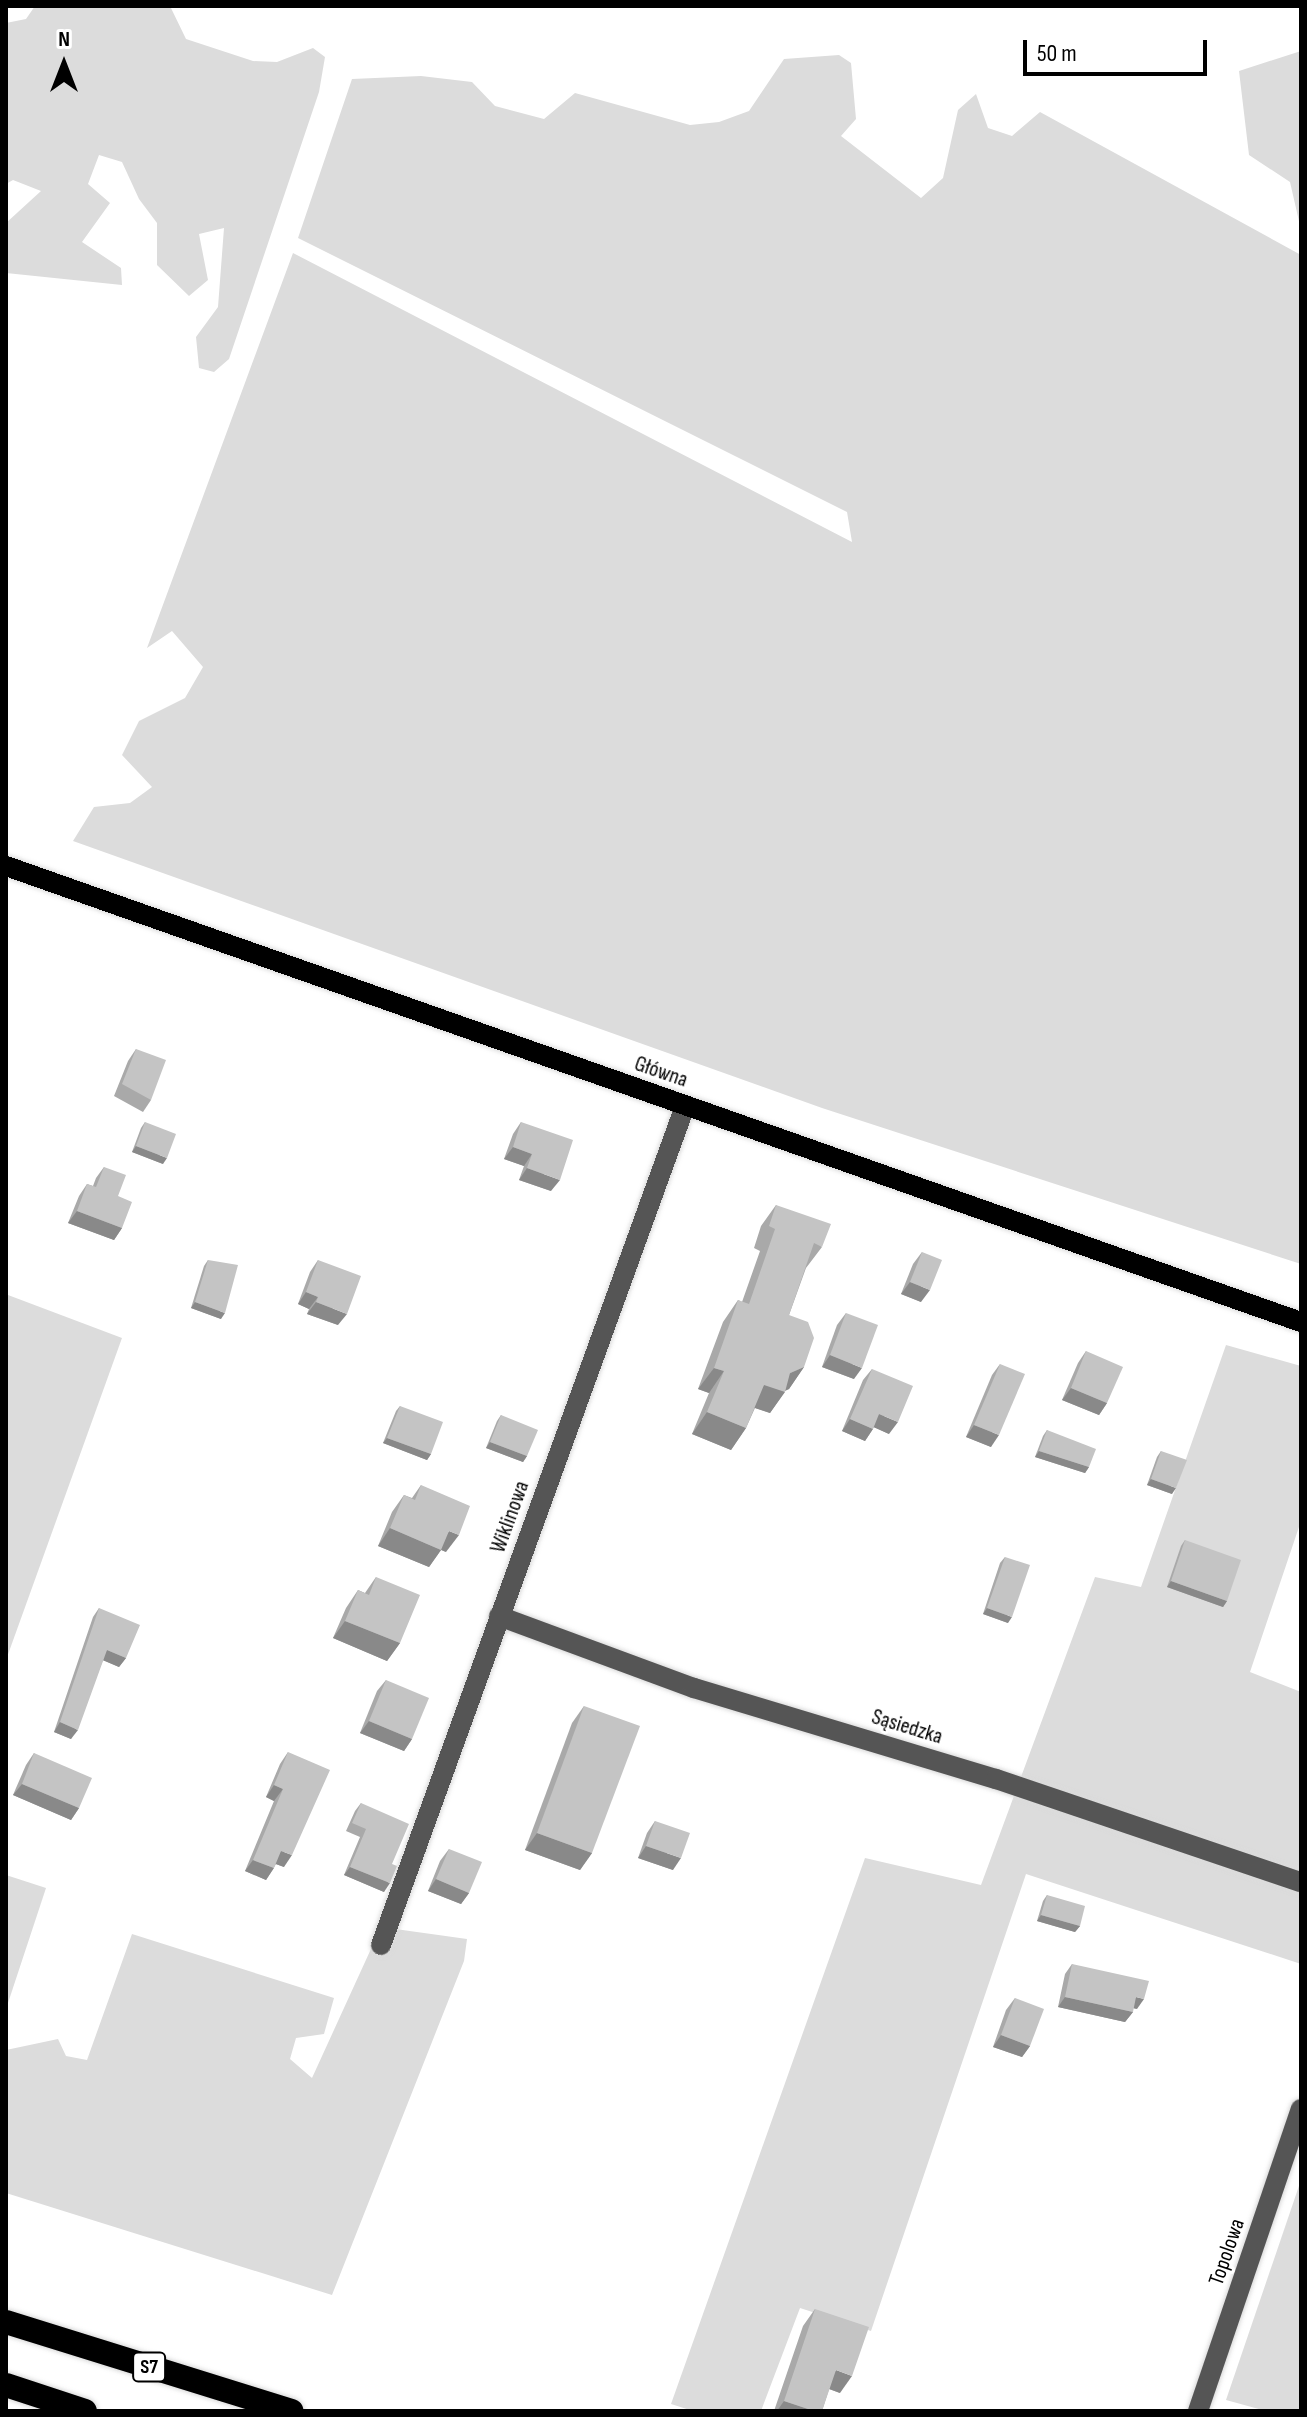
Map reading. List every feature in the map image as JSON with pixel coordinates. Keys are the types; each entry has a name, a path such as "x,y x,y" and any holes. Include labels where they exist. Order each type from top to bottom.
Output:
{"highway":[{"name":"S7","path":"6,2322 291,2411"},
{"path":"6,2385 85,2411"}],"main road":[{"name":"Główna","path":"6,866 1301,1322"}],"street":[{"name":"Wiklinowa","path":"381,1945 685,1106"},
{"name":"Sąsiedzka","path":"499,1616 694,1688 996,1779 1301,1882"},
{"name":"Topolowa","path":"1198,2411 1301,2109"}],"shaded area":[{"path":"35,6 170,6 186,39 253,61 277,62 313,48 325,57 319,92 229,359 214,372 199,368 196,337 218,307 224,228 199,234 208,280 189,296 157,265 157,223 139,199 122,162 99,155 88,184 110,203 82,242 121,268 122,285 6,273 6,223 41,191 13,180 6,184 6,23 26,19"},
{"path":"1301,51 1301,230 1290,182 1249,155 1239,71"},
{"path":"839,55 851,63 856,119 841,136 921,198 943,178 958,110 976,94 988,128 1012,136 1040,112 1301,255 1301,1264 822,1108 73,841 94,807 130,803 152,787 122,755 139,721 185,698 203,667 172,631 147,648 293,253 852,542 847,512 298,238 352,79 421,76 472,82 495,106 544,119 575,93 690,125 719,122 749,111 784,59"},
{"path":"8,1295 122,1338 6,1660 6,1299"},
{"path":"1226,1345 1301,1366 1301,1521 1250,1672 1301,1692 1301,1964 1026,1874 871,2331 800,2308 761,2411 693,2411 671,2404 865,1858 981,1885 1095,1577 1141,1587"},
{"path":"6,1875 46,1888 6,2009"},
{"path":"381,1927 467,1939 464,1961 332,2295 6,2193 6,2050 58,2039 66,2056 87,2060 132,1934 334,1998 324,2034 296,2038 290,2059 312,2078"},
{"path":"1301,2180 1301,2411 1266,2411 1226,2400"}],"building":[{"path":"136,1049 166,1060 151,1100 122,1084"},
{"path":"145,1122 176,1134 167,1158 136,1146"},
{"path":"521,1122 573,1140 560,1180 527,1168 532,1154 513,1147"},
{"path":"104,1167 126,1175 118,1196 132,1202 122,1228 77,1211 87,1184 96,1187"},
{"path":"776,1205 831,1224 822,1247 814,1243 789,1315 808,1322 814,1338 804,1367 790,1373 785,1392 764,1385 746,1428 707,1412 724,1371 714,1368 738,1300 749,1304 775,1229 769,1226"},
{"path":"922,1252 942,1260 930,1290 910,1282"},
{"path":"208,1260 238,1265 225,1313 195,1302"},
{"path":"318,1260 361,1276 347,1314 316,1302 318,1297 306,1292"},
{"path":"846,1313 878,1325 862,1368 830,1355"},
{"path":"1086,1351 1123,1367 1107,1403 1071,1388"},
{"path":"1000,1364 1025,1374 999,1435 974,1425"},
{"path":"872,1369 913,1386 898,1422 879,1414 873,1429 850,1419"},
{"path":"400,1406 443,1422 431,1454 387,1438"},
{"path":"501,1415 538,1430 527,1456 490,1442"},
{"path":"1047,1430 1096,1449 1089,1467 1039,1451"},
{"path":"1161,1451 1187,1460 1176,1488 1151,1479"},
{"path":"421,1485 470,1506 459,1535 449,1531 441,1550 390,1528 404,1495 415,1500"},
{"path":"1185,1540 1241,1560 1227,1601 1171,1581"},
{"path":"1005,1557 1030,1565 1012,1617 987,1608"},
{"path":"376,1577 420,1595 400,1643 345,1621 358,1590 369,1595"},
{"path":"99,1608 140,1625 126,1658 107,1650 78,1730 60,1722"},
{"path":"386,1680 429,1698 412,1739 369,1721"},
{"path":"584,1706 640,1726 592,1853 537,1833"},
{"path":"288,1752 330,1770 292,1855 281,1851 274,1868 253,1860 283,1789 274,1785"},
{"path":"34,1753 92,1778 79,1808 22,1784"},
{"path":"361,1803 409,1824 392,1864 397,1866 390,1883 350,1867 366,1829 352,1823"},
{"path":"655,1821 690,1833 681,1858 646,1846"},
{"path":"449,1849 482,1862 469,1893 436,1879"},
{"path":"1047,1895 1085,1906 1080,1926 1041,1915"},
{"path":"1072,1964 1149,1981 1144,1999 1136,1997 1133,2012 1065,1997"},
{"path":"1015,1998 1044,2009 1030,2046 1001,2035"},
{"path":"815,2309 869,2327 852,2376 836,2370 822,2411 784,2401"}]}
